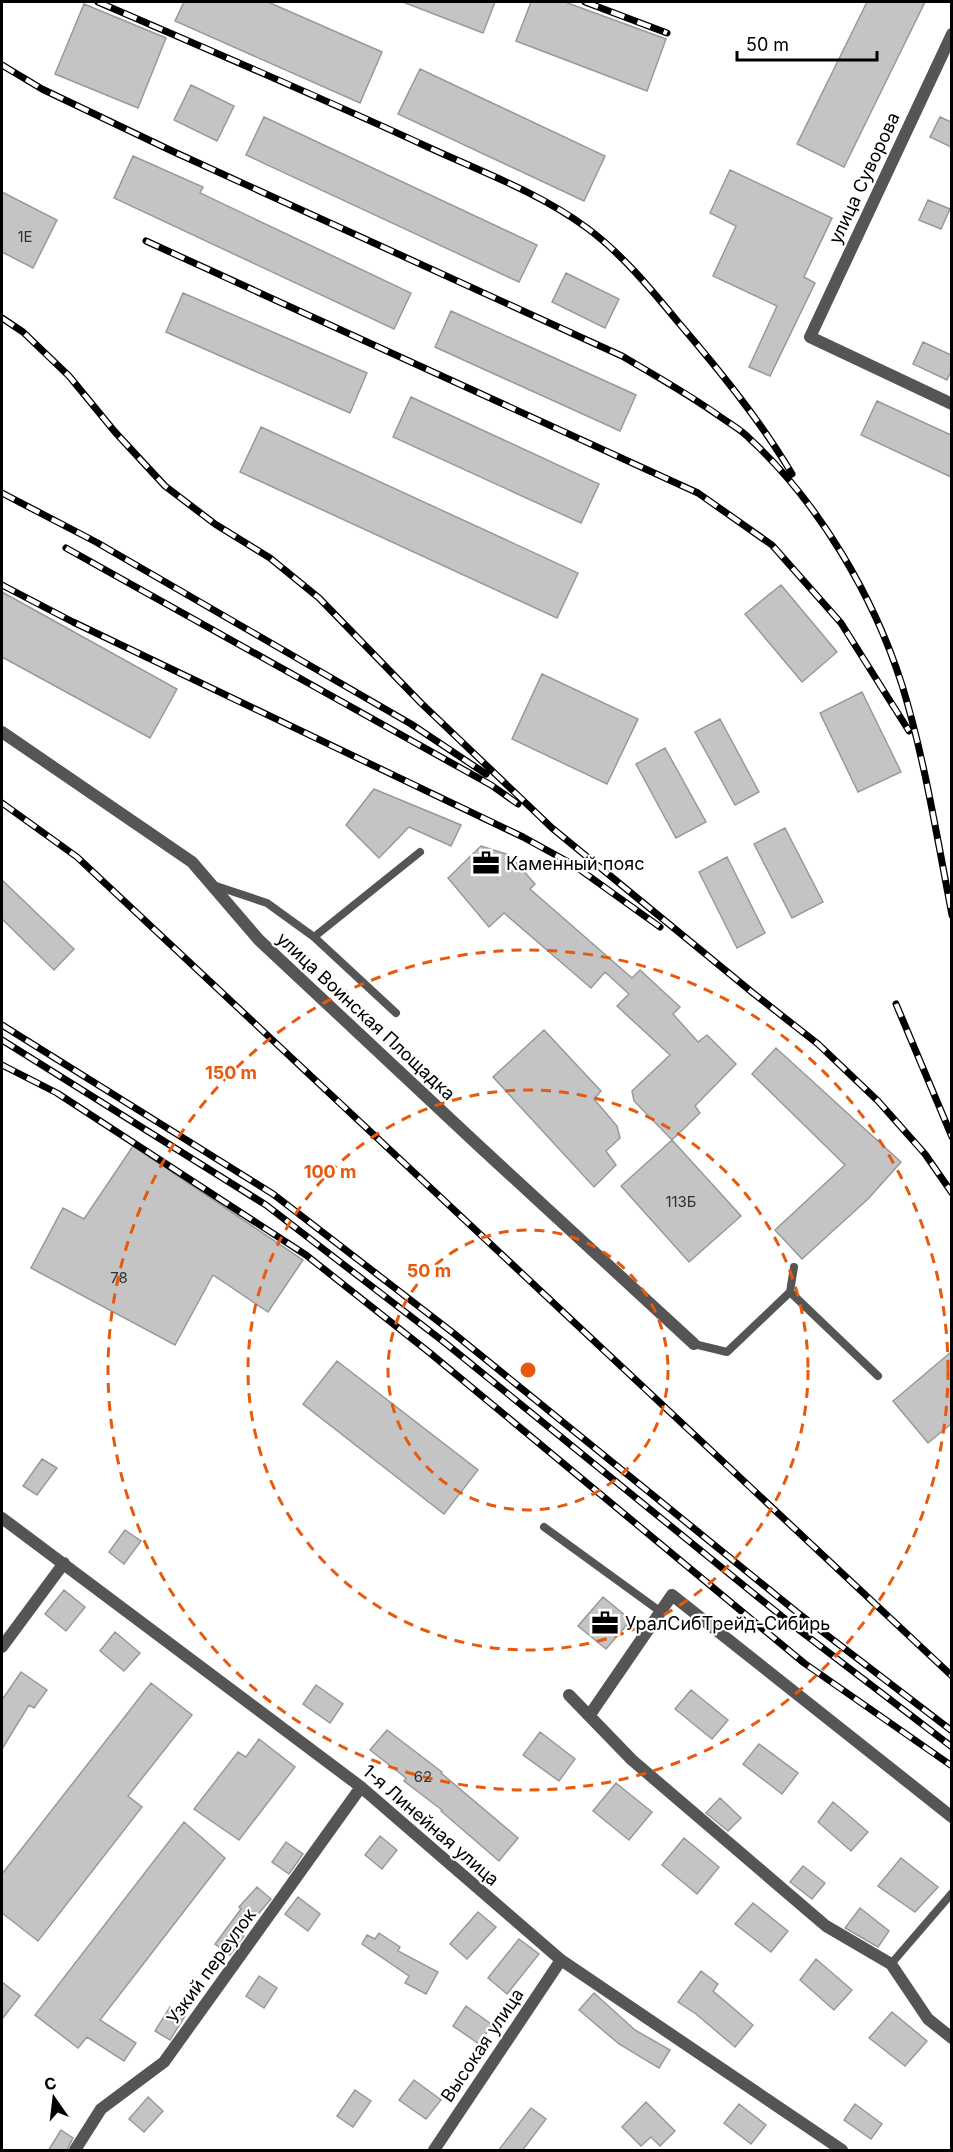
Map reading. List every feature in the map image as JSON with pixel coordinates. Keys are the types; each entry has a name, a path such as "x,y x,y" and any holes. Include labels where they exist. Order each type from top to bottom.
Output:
{"street":[{"name":"улица Суворова","path":"951,34 810,337 951,404"},
{"name":"улица Воинская Площадка","path":"2,732 192,862 259,940 694,1344"},
{"name":"1-я Линейная улица","path":"2,1518 361,1787 561,1960 842,2151"},
{"path":"2,1647 64,1563"},
{"path":"589,1716 672,1595 951,1817"},
{"path":"568,1695 632,1760 826,1926 891,1964 928,2019 951,2038"},
{"name":"Узкий переулок","path":"75,2151 101,2109 164,2062 361,1787"},
{"name":"Высокая улица","path":"434,2151 561,1960"}],"lane":[{"path":"314,937 420,852"},
{"path":"213,885 267,903 314,937 396,1013"},
{"path":"694,1344 727,1352 790,1292 794,1267"},
{"path":"790,1292 878,1376"},
{"path":"544,1527 660,1612"},
{"path":"891,1964 951,1893"}],"building":[{"path":"184,2 268,2 382,52 360,103 175,21"},
{"path":"403,2 495,2 483,33"},
{"path":"531,2 565,2 666,39 647,91 516,41"},
{"path":"867,2 925,2 844,167 797,144"},
{"path":"84,4 166,38 138,108 55,74"},
{"path":"420,69 605,156 584,201 398,114"},
{"path":"191,85 234,106 217,141 174,120"},
{"path":"264,117 537,245 519,282 246,155"},
{"path":"940,117 951,122 951,147 930,137"},
{"path":"133,156 203,187 200,193 411,293 394,329 114,198"},
{"path":"730,170 832,218 804,277 815,283 770,376 749,367 777,306 713,276 736,226 710,213"},
{"path":"2,192 57,220 33,268 2,252"},
{"path":"928,200 950,209 941,229 919,220"},
{"path":"566,273 619,299 605,328 552,302"},
{"path":"183,293 367,373 350,413 166,332"},
{"path":"451,311 636,395 620,431 435,347"},
{"path":"923,342 951,355 951,371 947,380 913,364"},
{"path":"411,397 599,484 581,523 393,437"},
{"path":"877,401 951,435 951,477 861,435"},
{"path":"261,427 578,573 557,618 240,472"},
{"path":"781,585 837,652 802,682 745,614"},
{"path":"2,592 177,689 150,738 2,657"},
{"path":"542,674 638,719 607,784 512,739"},
{"path":"862,692 901,772 858,792 820,713"},
{"path":"720,719 759,792 735,805 695,732"},
{"path":"665,748 706,822 676,838 636,764"},
{"path":"374,789 461,825 451,846 409,827 379,858 346,825"},
{"path":"785,828 823,902 792,918 754,844"},
{"path":"481,846 509,855 535,884 530,889 632,978 640,970 680,1007 673,1014 698,1042 707,1035 736,1064 695,1106 700,1113 672,1140 634,1101 632,1091 670,1055 617,1006 629,994 605,972 591,988 504,913 489,927 448,878"},
{"path":"727,857 765,933 737,948 699,872"},
{"path":"2,880 74,949 54,970 2,919"},
{"path":"544,1030 601,1091 594,1099 617,1126 620,1138 606,1151 616,1165 594,1187 493,1077"},
{"path":"776,1048 901,1162 868,1199 802,1259 775,1230 845,1165 752,1074"},
{"path":"672,1140 741,1216 689,1262 621,1186"},
{"path":"133,1146 303,1260 268,1312 213,1275 175,1345 31,1268 63,1208 84,1219"},
{"path":"951,1352 951,1424 928,1443 893,1401"},
{"path":"337,1361 478,1470 444,1514 303,1404"},
{"path":"42,1459 57,1468 37,1495 23,1486"},
{"path":"125,1530 141,1541 124,1564 109,1552"},
{"path":"64,1590 85,1607 66,1631 45,1614"},
{"name":"УралСибТрейд-Сибирь","path":"603,1597 631,1620 606,1649 578,1626"},
{"path":"115,1632 140,1653 124,1671 100,1651"},
{"path":"21,1672 47,1690 34,1708 29,1705 2,1749 2,1700"},
{"path":"151,1683 192,1715 128,1796 142,1807 38,1941 2,1913 2,1874"},
{"path":"316,1685 343,1704 330,1723 303,1704"},
{"path":"691,1690 728,1720 712,1739 675,1709"},
{"path":"387,1730 442,1772 518,1838 499,1861 442,1810 404,1781 406,1778 370,1750"},
{"path":"540,1732 575,1759 559,1781 523,1755"},
{"path":"259,1739 295,1767 239,1840 194,1809 238,1752 246,1757"},
{"path":"759,1744 798,1773 782,1794 743,1764"},
{"path":"616,1783 652,1812 629,1840 593,1811"},
{"path":"720,1798 741,1818 728,1831 706,1813"},
{"path":"833,1802 868,1832 851,1851 818,1822"},
{"path":"184,1822 225,1858 100,2020 136,2043 124,2061 87,2037 78,2048 35,2015"},
{"path":"380,1836 397,1850 382,1869 365,1855"},
{"path":"684,1838 719,1867 697,1894 662,1865"},
{"path":"286,1842 303,1854 289,1874 272,1862"},
{"path":"901,1858 938,1887 915,1912 878,1886"},
{"path":"803,1866 825,1883 812,1899 790,1882"},
{"path":"257,1887 271,1899 241,1934 244,1936 230,1955 215,1944 241,1909 239,1907"},
{"path":"298,1897 320,1914 308,1931 285,1914"},
{"path":"753,1903 788,1931 771,1952 735,1924"},
{"path":"860,1908 889,1931 878,1947 845,1928"},
{"path":"478,1912 496,1927 467,1959 450,1944"},
{"path":"379,1933 400,1947 398,1951 438,1972 426,1994 405,1983 409,1976 362,1944 367,1935 375,1939"},
{"path":"519,1939 539,1954 507,1994 488,1978"},
{"path":"816,1959 852,1990 834,2010 800,1980"},
{"path":"701,1971 718,1984 713,1991 753,2025 735,2047 678,2002"},
{"path":"259,1976 277,1988 264,2008 246,1996"},
{"path":"2,1982 20,1996 2,2019"},
{"path":"594,1993 635,2030 670,2050 659,2068 619,2044 579,2010"},
{"path":"466,2006 498,2029 489,2029 479,2044 453,2026"},
{"path":"170,2007 185,2016 170,2040 155,2031"},
{"path":"892,2012 927,2041 905,2066 869,2038"},
{"path":"414,2080 441,2100 426,2119 399,2100"},
{"path":"355,2090 371,2101 353,2127 337,2116"},
{"path":"148,2097 163,2111 144,2132 129,2119"},
{"path":"646,2102 675,2131 660,2146 651,2137 641,2146 622,2127"},
{"path":"739,2104 766,2125 751,2144 724,2123"},
{"path":"855,2104 882,2124 871,2139 844,2120"},
{"path":"531,2108 546,2119 522,2151 498,2151"},
{"path":"61,2130 73,2138 67,2150 48,2151"}],"railway":[{"path":"98,2 490,175 569,215 612,249 657,297 738,396 792,474"},
{"path":"585,2 667,33"},
{"path":"2,65 42,89 172,151 622,356 698,401 748,437 776,465 821,522 842,553 876,618 902,685 910,713 930,799 952,915"},
{"path":"146,241 698,493 772,545 841,623 909,731"},
{"path":"2,318 23,332 69,376 115,432 165,486 215,524 270,558 319,598 421,703 552,828 818,1044 878,1101 925,1154 952,1193"},
{"path":"2,493 96,542 411,724 486,774"},
{"path":"66,548 491,785 518,804"},
{"path":"2,585 73,622 523,837 572,864 660,927"},
{"path":"2,803 77,857 952,1676"},
{"path":"896,1004 952,1137"},
{"path":"2,1025 273,1194 452,1332 798,1613 952,1731"},
{"path":"2,1040 266,1205 444,1342 790,1623 952,1747"},
{"path":"2,1065 57,1093 306,1255 430,1353 804,1663 952,1766"}],"place":[{"name":"Каменный пояс","path":"486,863"},
{"name":"УралСибТрейд-Сибирь","path":"605,1623"}]}
